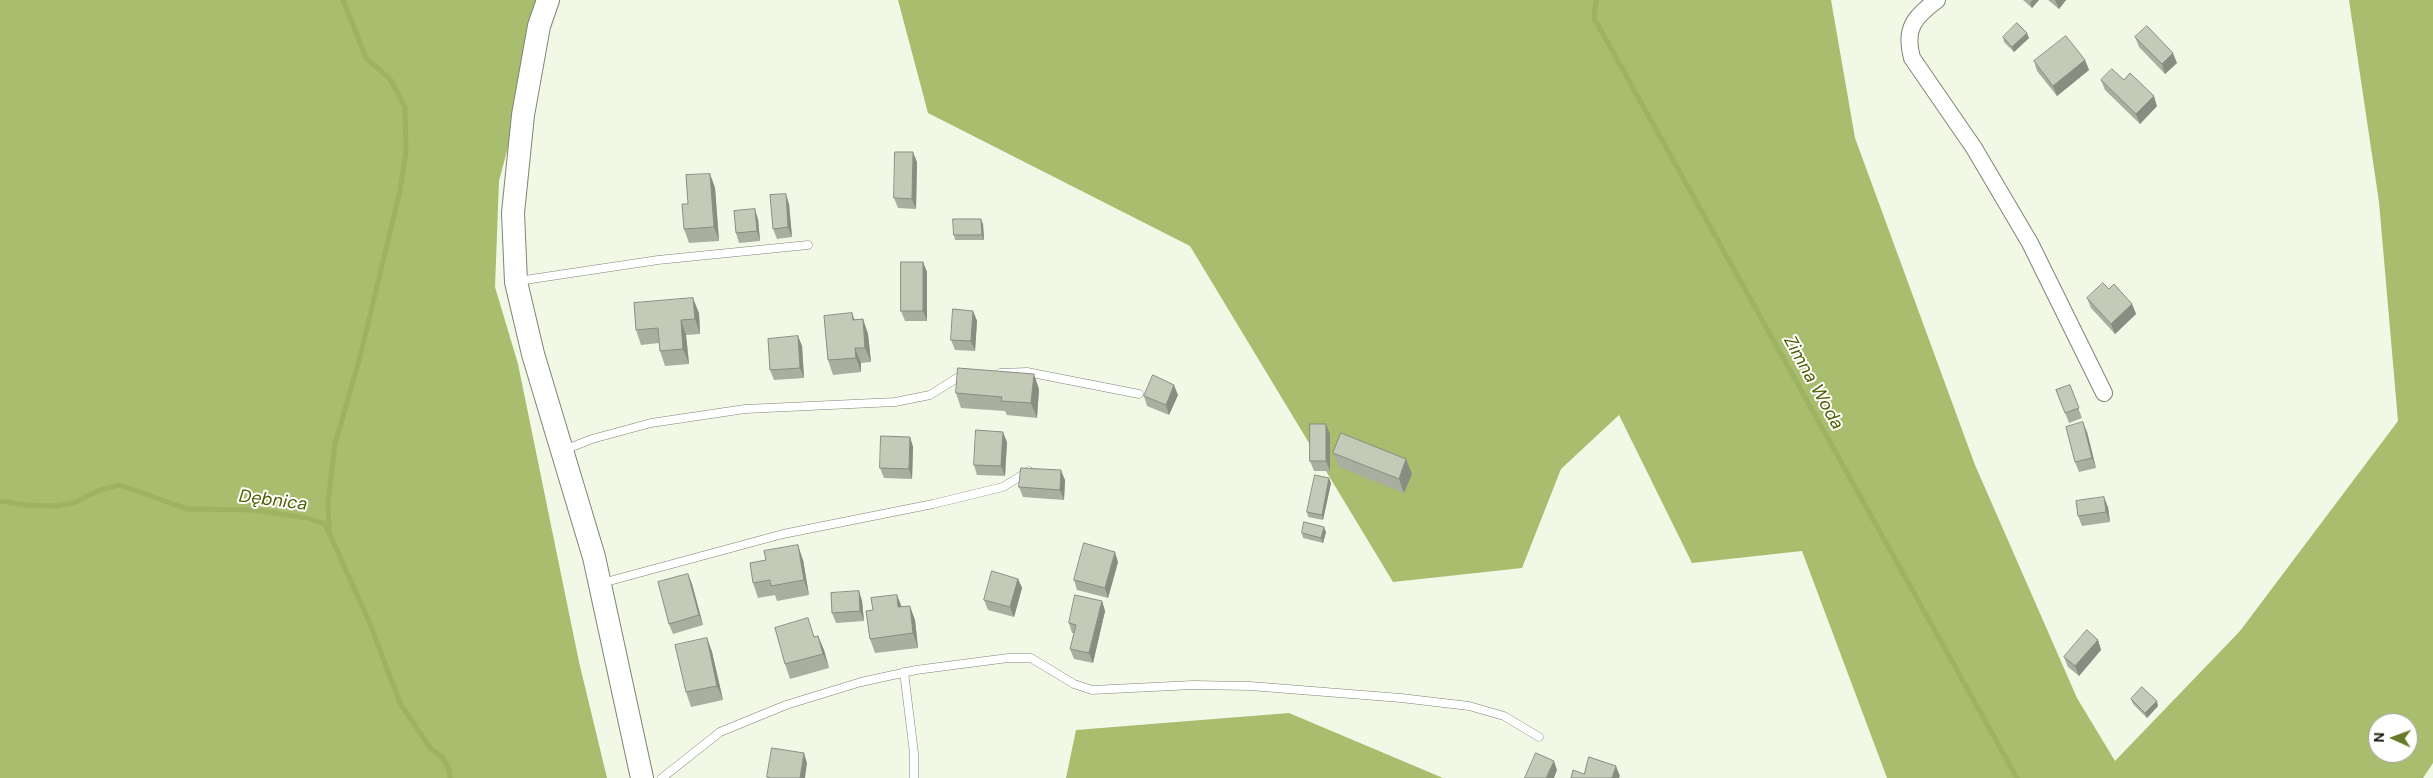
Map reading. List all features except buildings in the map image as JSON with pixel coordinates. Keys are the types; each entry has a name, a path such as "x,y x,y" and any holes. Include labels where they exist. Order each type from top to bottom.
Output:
{"street":[{"path":"548,0 539,26 523,115 513,213 516,282 533,354 594,557 642,778"},
{"path":"1938,0 1921,12 1910,30 1908,44 1912,58 1974,148 2030,243 2104,393"}],"lane":[{"path":"516,282 658,260 808,245"},
{"path":"990,373 1028,372 1139,394"},
{"path":"562,451 592,439 651,423 726,412 836,403 895,402 930,395 957,378 973,375"},
{"path":"599,584 783,534 933,504 1003,487 1029,471"},
{"path":"662,778 720,732 786,705 861,682 904,672 1008,658 1031,658 1074,684 1092,690 1194,685 1250,686 1401,698 1470,706 1504,716 1539,738"},
{"path":"904,672 914,754 914,778"}],"green space":[{"path":"0,0 547,0 499,181 495,287 518,364 579,662 607,778 0,778"},
{"path":"898,0 1831,0 1855,138 1975,465 2077,698 2115,761 2240,631 2398,421 2379,202 2349,0 2433,0 2433,763 2423,778 1887,778 1802,551 1692,563 1619,415 1561,469 1522,568 1393,582 1190,246 928,113"},
{"path":"1289,713 1443,778 1066,778 1076,730"}],"waterway":[{"path":"329,529 328,503 335,444 360,357 400,191 406,152 405,107 390,79 366,58 343,0"},
{"name":"Zimna Woda","path":"1596,0 1594,18 2017,778"},
{"name":"Dębnica","path":"0,501 24,505 56,506 73,503 100,490 120,485 187,509 254,510 308,518 325,524 368,619 401,705 431,749 443,758 449,770 450,778"}]}
